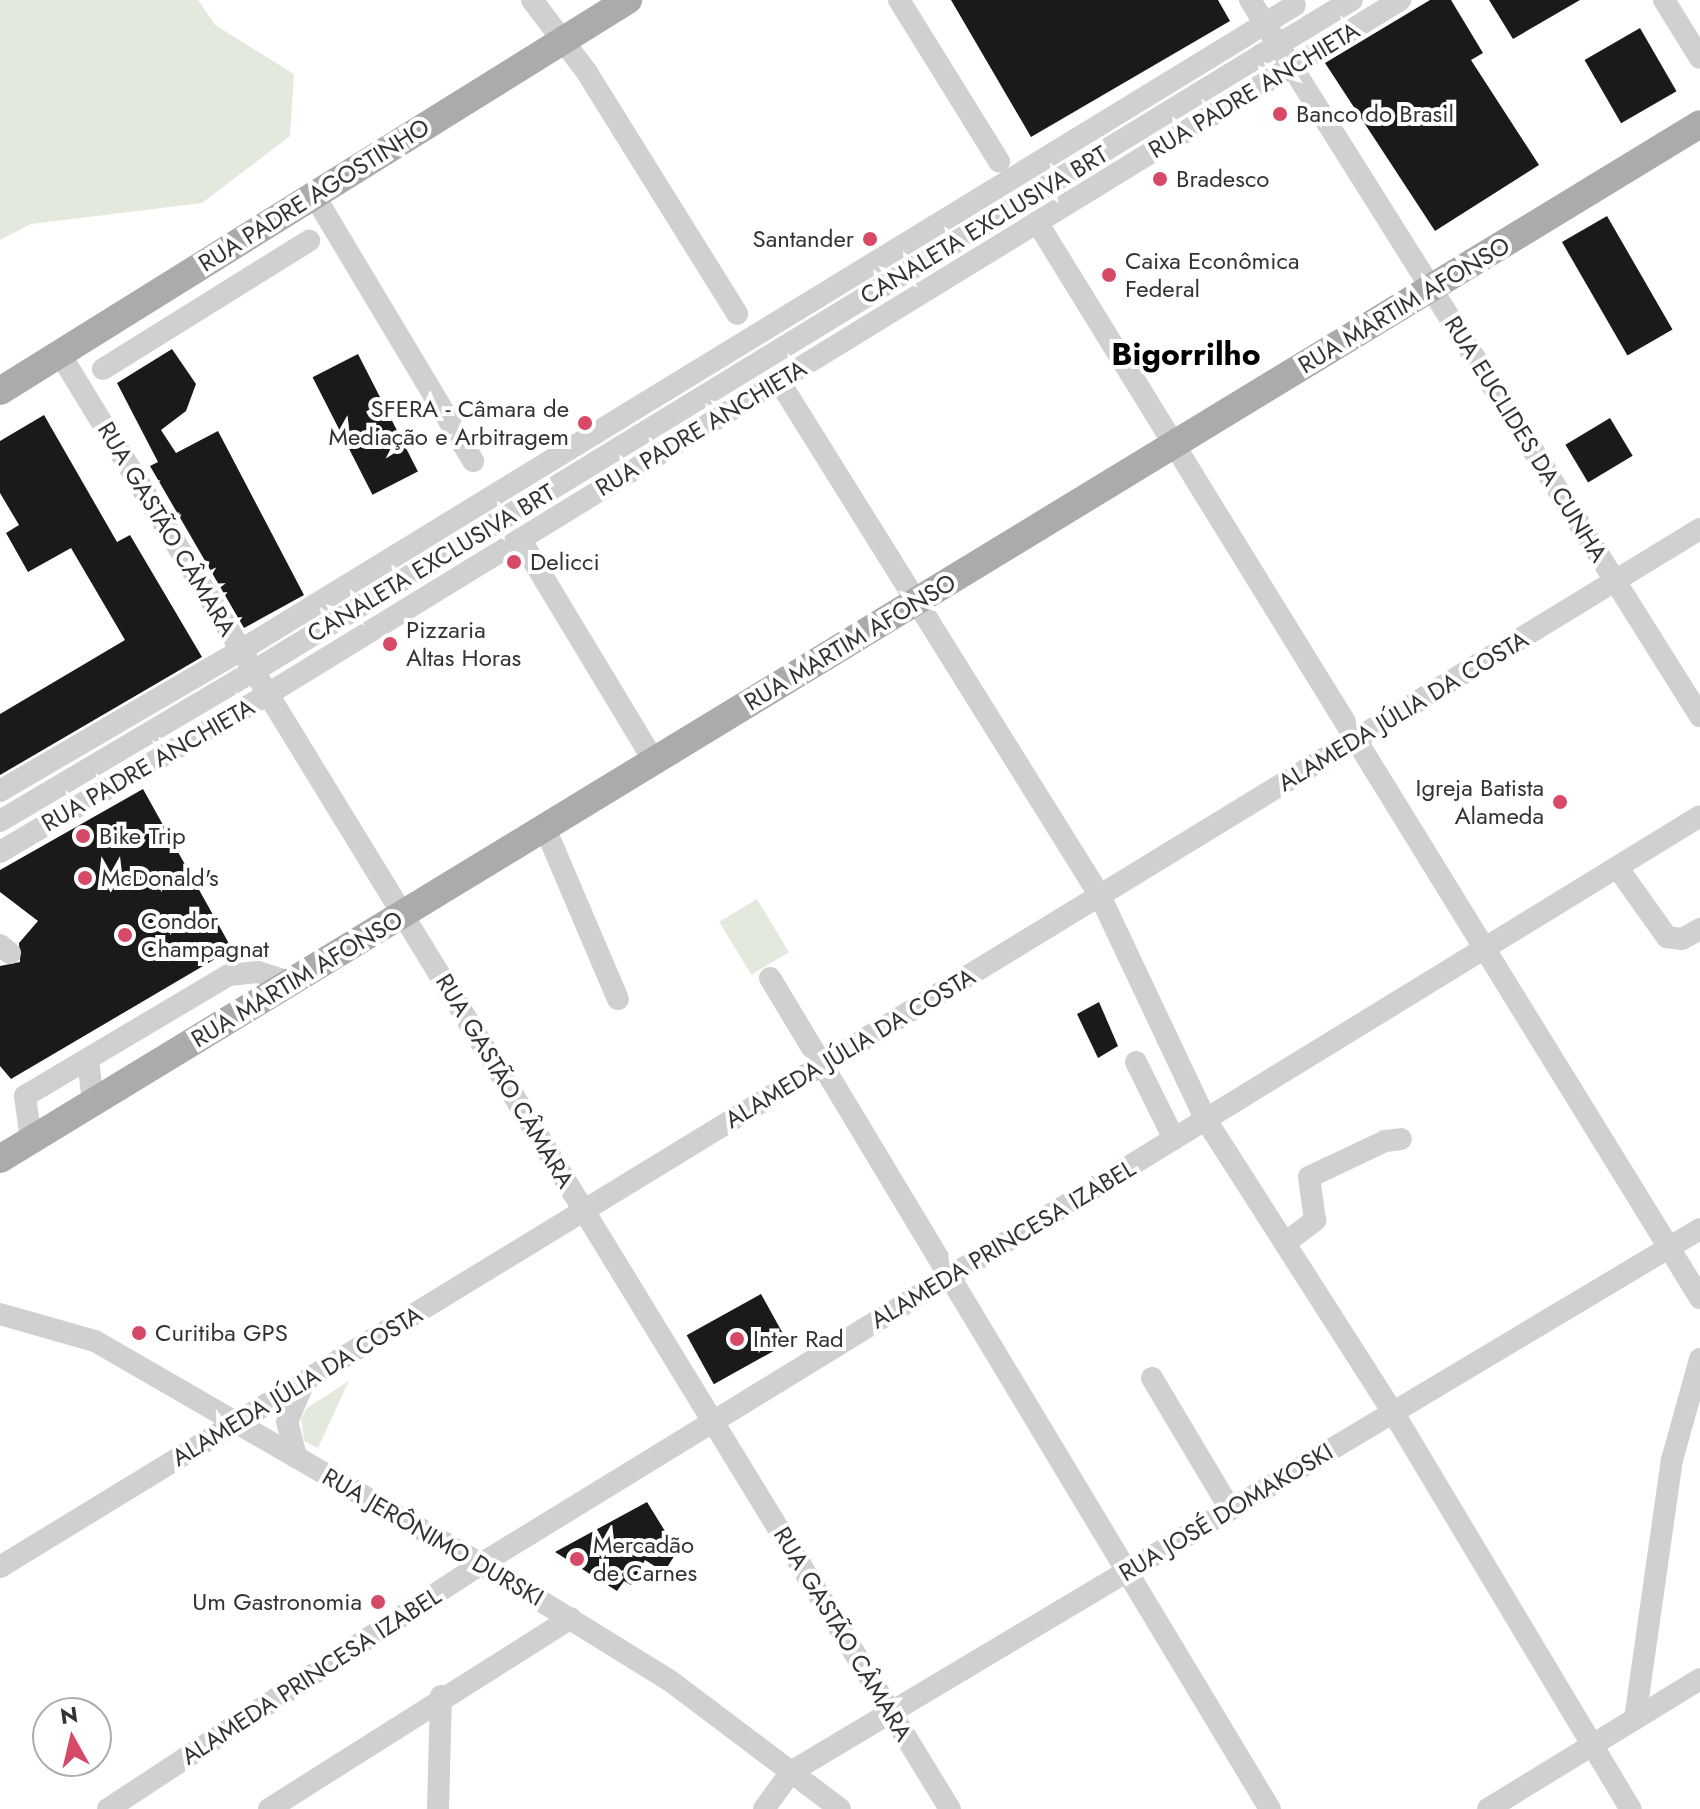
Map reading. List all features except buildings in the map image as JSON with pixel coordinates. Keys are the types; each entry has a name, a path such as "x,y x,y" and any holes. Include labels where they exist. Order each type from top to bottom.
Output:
{"main road":[{"name":"RUA PADRE AGOSTINHO","path":"0,391 628,0"},
{"name":"RUA MARTIM AFONSO","path":"0,1159 1700,124"}],"street":[{"path":"532,0 586,71 737,314"},
{"path":"899,0 999,161"},
{"name":"RUA EUCLIDES DA CUNHA","path":"1250,0 1700,716"},
{"name":"CANALETA EXCLUSIVA BRT","path":"0,821 254,671 1352,0"},
{"path":"1664,0 1700,58"},
{"name":"RUA PADRE ANCHIETA","path":"0,791 241,650 1299,2"},
{"name":"RUA PADRE ANCHIETA","path":"0,852 268,694 1322,48 1387,3"},
{"path":"314,195 473,461"},
{"path":"281,259 282,216"},
{"path":"1037,222 1700,1298"},
{"path":"103,369 309,241"},
{"path":"85,338 129,352"},
{"name":"RUA GASTÃO CÂMARA","path":"60,354 950,1809"},
{"path":"779,381 1100,896 1206,1120 1393,1412 1630,1808"},
{"name":"ALAMEDA JÚLIA DA COSTA","path":"0,1567 1700,529"},
{"path":"520,539 654,761"},
{"name":"ALAMEDA PRINCESA IZABEL","path":"108,1809 481,1564 1700,816"},
{"path":"545,828 618,999"},
{"path":"1617,867 1667,937 1682,939 1700,929"},
{"path":"31,1140 25,1096 229,975 258,972 291,983"},
{"path":"770,978 1270,1809"},
{"path":"88,1059 93,1103"},
{"path":"1136,1062 1174,1139"},
{"path":"1285,1243 1315,1220 1309,1177 1385,1141 1401,1139"},
{"name":"RUA JOSÉ DOMAKOSKI","path":"764,1809 791,1772 1700,1229"},
{"name":"RUA JERÔNIMO DURSKI","path":"0,1314 95,1341 481,1564 669,1680 840,1809"},
{"path":"1635,1719 1672,1460 1700,1359"},
{"path":"1152,1378 1230,1509"},
{"path":"296,1457 287,1422 304,1381"},
{"path":"269,1809 441,1696 571,1618"},
{"path":"1488,1809 1700,1679"},
{"path":"438,1809 441,1696"}],"shaded area":[{"path":"0,0 198,0 215,25 294,74 290,136 202,203 31,224 0,240"},
{"path":"757,899 789,952 751,975 719,922"},
{"path":"349,1381 318,1448 304,1441 301,1419 307,1408"}],"place":[{"name":"Banco do Brasil","path":"1280,114"},
{"name":"Bradesco","path":"1160,179"},
{"name":"Santander","path":"870,239"},
{"name":"Caixa Econômica Federal","path":"1109,275"},
{"name":"SFERA - Câmara de Mediação e Arbitragem","path":"585,423"},
{"name":"Delicci","path":"514,562"},
{"name":"Pizzaria Altas Horas","path":"390,644"},
{"name":"Igreja Batista Alameda","path":"1560,802"},
{"name":"Bike Trip","path":"83,836"},
{"name":"McDonald's","path":"85,878"},
{"name":"Condor Champagnat","path":"125,935"},
{"name":"Curitiba GPS","path":"139,1333"},
{"name":"Inter Rad","path":"737,1339"},
{"name":"Mercadão de Carnes","path":"577,1559"},
{"name":"Um Gastronomia","path":"378,1602"}],"district":[{"name":"Bigorrilho","path":"1186,354"}]}
